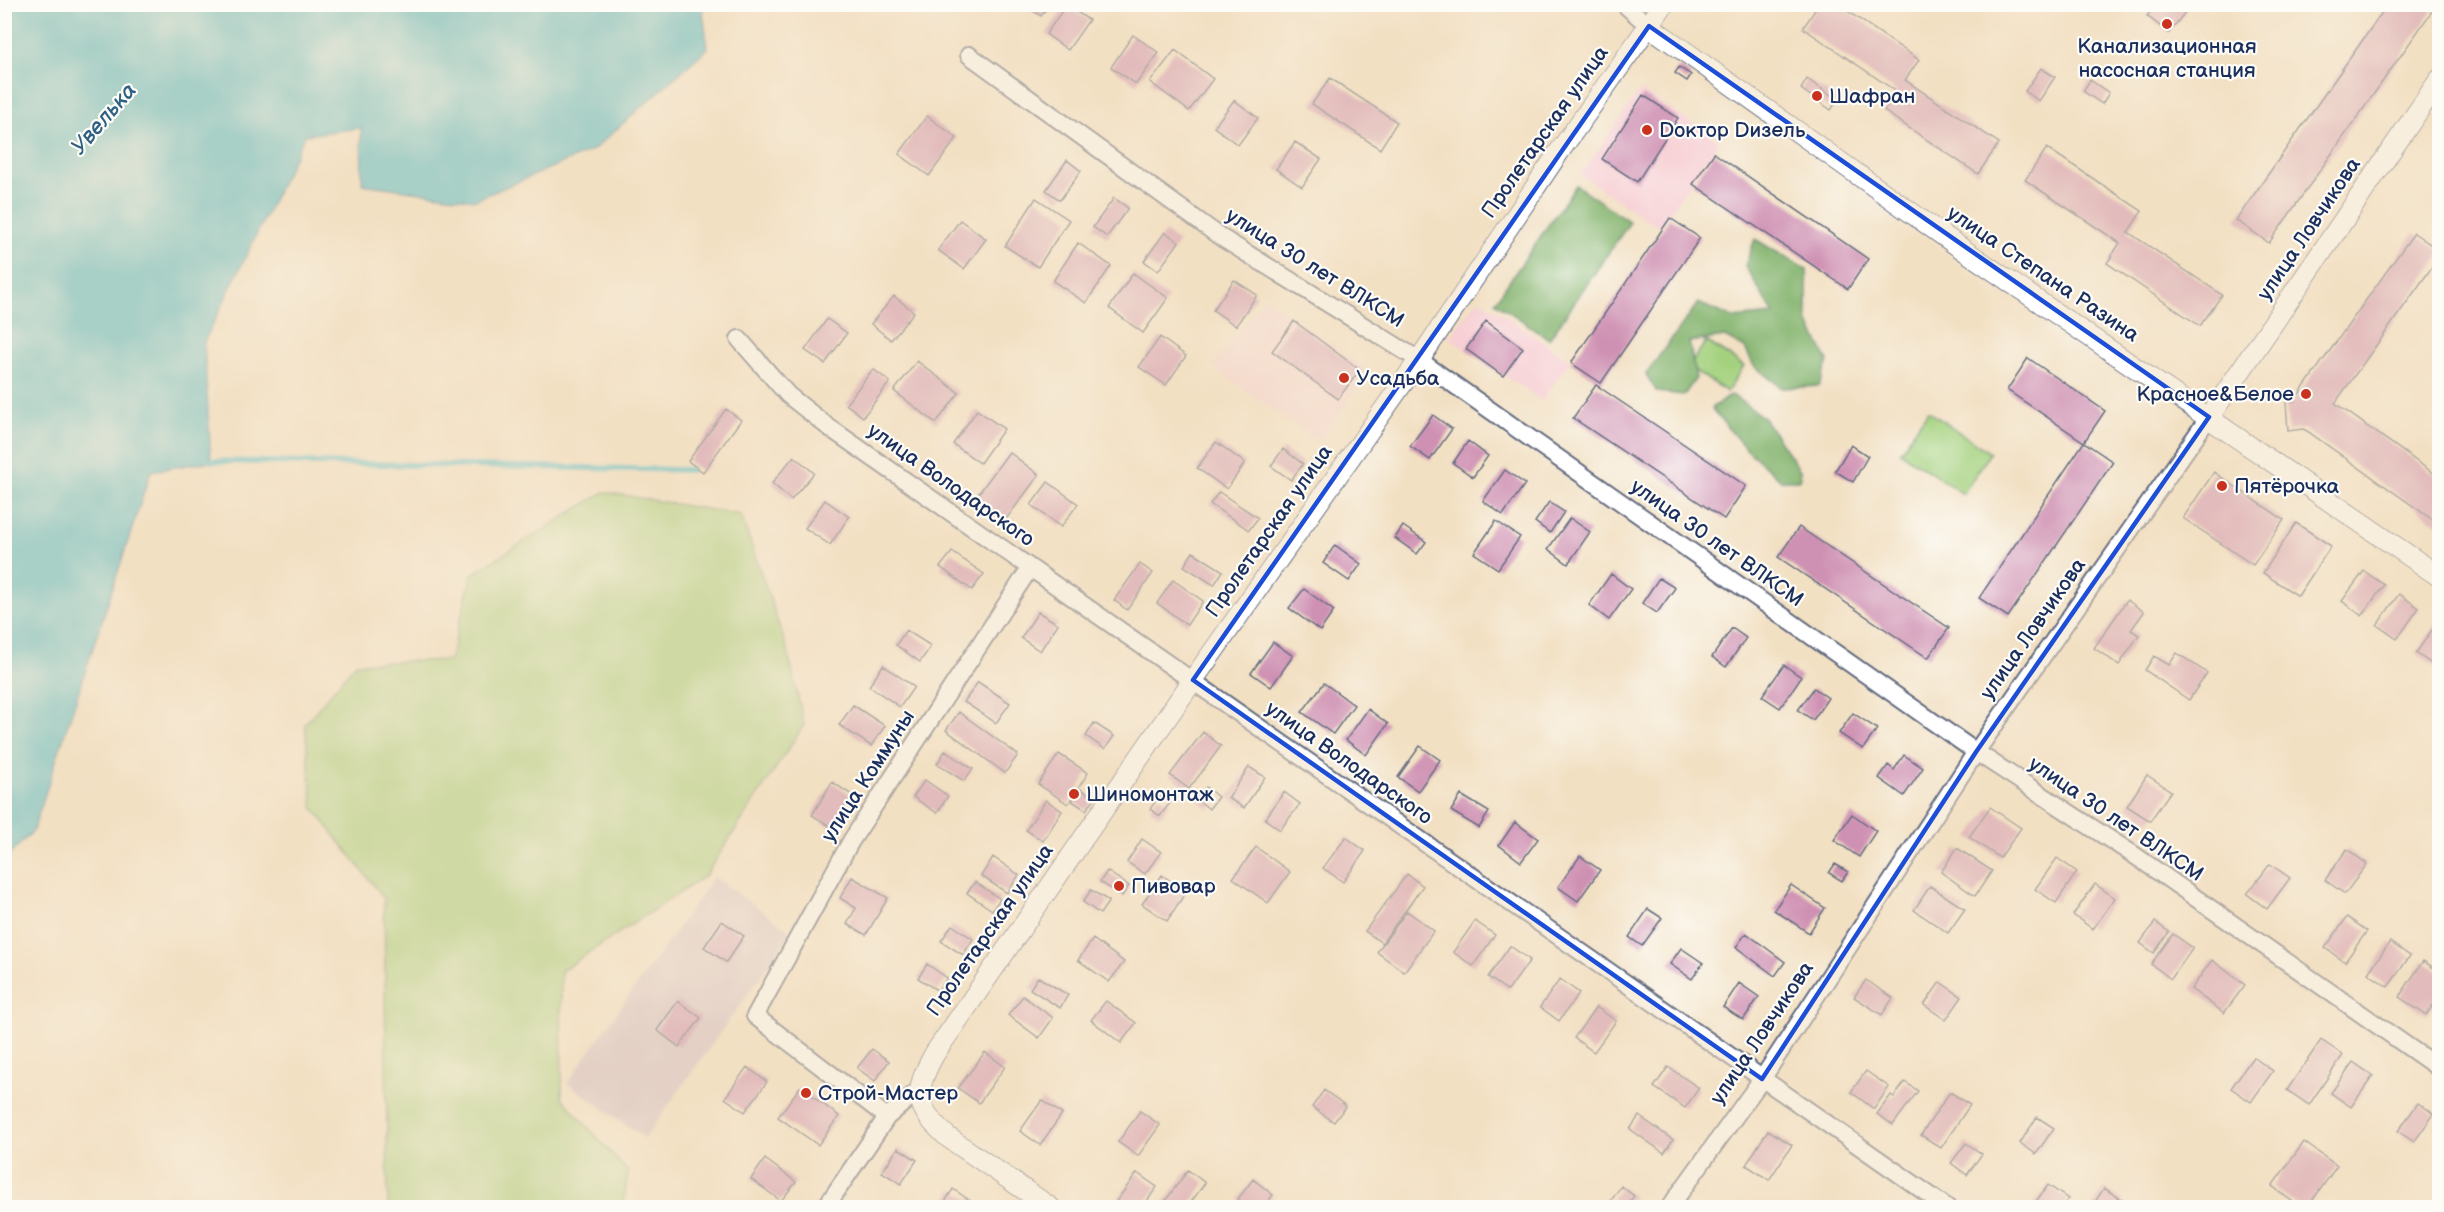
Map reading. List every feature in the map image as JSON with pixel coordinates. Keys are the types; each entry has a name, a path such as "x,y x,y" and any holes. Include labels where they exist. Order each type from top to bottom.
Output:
{"street":[{"name":"улица Степана Разина","path":"1624,4 1648,26 1958,246 2439,577"},
{"name":"Пролетарская улица","path":"921,1096 923,1074 934,1053 1419,360 1559,152 1664,4"},
{"name":"улица 30 лет ВЛКСМ","path":"969,55 1222,238 1419,360 1976,752 2137,857 2439,1069"},
{"name":"улица Ловчикова","path":"1669,1208 1762,1079 1976,752 2209,417 2439,79"},
{"name":"улица Володарского","path":"739,339 788,395 827,426 1948,1208"},
{"name":"улица Коммуны","path":"887,1117 755,1016 851,841 1030,568"},
{"path":"825,1208 887,1117 921,1096 934,1125 949,1138 1050,1207"}],"highlighted area":[{"path":"1649,26 2209,417 1976,752 1762,1079 1193,680"}],"shaded area":[{"path":"1640,90 1719,141 1659,228 1581,175"},
{"path":"1265,298 1369,371 1319,443 1212,366"},
{"path":"1479,299 1570,360 1542,401 1449,338"},
{"path":"714,877 792,932 645,1138 567,1083"}],"green space":[{"path":"1576,185 1630,222 1549,339 1495,302"},
{"path":"1755,239 1807,270 1807,320 1828,361 1819,386 1782,388 1754,366 1745,348 1725,337 1689,342 1696,378 1684,395 1657,392 1646,374 1698,303 1733,318 1774,314 1745,266"},
{"path":"1706,341 1744,366 1727,392 1689,367"},
{"path":"1732,395 1763,417 1801,472 1799,480 1781,480 1745,448 1711,408"},
{"path":"1928,411 1990,453 1963,494 1900,452"},
{"path":"604,492 741,515 788,652 804,725 705,876 561,971 562,1098 628,1172 623,1207 388,1207 384,898 313,808 305,724 356,663 450,660 472,574"}],"water":[{"name":"Увелька","path":"5,4 702,5 708,48 593,150 475,200 362,184 361,128 305,135 204,342 211,461 151,471 33,831 5,859"}],"building":[{"path":"1819,4 1837,4 1919,60 1905,80 1999,143 1978,174 1884,111 1897,92 1803,28"},
{"name":"Канализационная насосная станция","path":"2156,4 2177,4 2186,11 2169,33 2147,16"},
{"path":"2388,4 2437,4 2269,243 2236,220"},
{"path":"1024,5 1049,5 1041,16"},
{"path":"1066,5 1089,20 1068,50 1046,34"},
{"path":"1133,35 1159,53 1136,84 1111,67"},
{"path":"1175,50 1213,79 1189,111 1150,82"},
{"path":"1679,67 1691,75 1687,81 1675,73"},
{"path":"2041,68 2055,77 2039,101 2025,91"},
{"path":"1330,78 1397,122 1380,149 1312,104"},
{"path":"1807,79 1838,100 1831,110 1801,89"},
{"path":"2090,80 2109,93 2102,104 2083,91"},
{"path":"1643,95 1678,118 1637,182 1602,159"},
{"path":"1234,100 1258,118 1238,145 1214,127"},
{"path":"927,116 957,138 929,176 899,154"},
{"path":"1295,142 1321,159 1302,187 1276,169"},
{"path":"2047,148 2142,211 2128,232 2222,295 2200,326 2107,263 2120,243 2025,180"},
{"path":"1714,153 1868,259 1848,289 1693,184"},
{"path":"1067,160 1081,171 1060,200 1046,190"},
{"path":"1036,198 1069,220 1038,267 1005,246"},
{"path":"1114,198 1128,208 1107,237 1093,227"},
{"path":"1670,218 1700,238 1601,383 1571,363"},
{"path":"960,220 986,239 964,269 938,250"},
{"path":"1165,232 1179,242 1158,271 1144,261"},
{"path":"2414,233 2440,251 2440,256 2335,403 2440,478 2440,525 2307,431 2303,429 2288,431 2286,402 2294,401"},
{"path":"1078,243 1111,266 1086,303 1053,281"},
{"path":"1133,273 1168,298 1143,333 1109,308"},
{"path":"1234,280 1257,295 1236,326 1213,310"},
{"path":"894,296 914,312 891,340 871,324"},
{"path":"827,319 847,333 825,364 805,350"},
{"path":"1294,321 1360,370 1338,399 1272,351"},
{"path":"1486,321 1523,348 1503,376 1466,349"},
{"path":"1160,337 1186,356 1166,385 1139,367"},
{"path":"2028,358 2105,411 2084,442 2007,390"},
{"path":"917,361 959,393 936,423 894,391"},
{"path":"873,369 890,382 863,417 846,404"},
{"path":"1596,385 1746,486 1724,519 1573,418"},
{"path":"726,409 741,420 703,472 688,461"},
{"path":"977,410 1004,429 980,463 953,444"},
{"path":"1433,415 1452,429 1430,460 1410,446"},
{"path":"1468,441 1488,456 1473,477 1453,463"},
{"path":"1216,442 1245,463 1227,489 1197,468"},
{"path":"2084,442 2113,462 2008,617 1979,598"},
{"path":"1851,445 1868,456 1853,482 1835,471"},
{"path":"1283,449 1303,464 1291,480 1271,466"},
{"path":"1009,452 1039,475 1006,519 976,497"},
{"path":"794,456 814,473 791,500 772,483"},
{"path":"1505,470 1525,484 1503,515 1483,501"},
{"path":"2214,472 2284,520 2253,565 2183,518"},
{"path":"1048,482 1078,504 1061,527 1031,505"},
{"path":"1219,492 1258,518 1249,530 1210,504"},
{"path":"825,500 849,517 830,545 805,528"},
{"path":"1549,502 1564,512 1550,533 1535,522"},
{"path":"1570,518 1590,532 1568,564 1548,549"},
{"path":"1496,521 1520,537 1498,569 1474,553"},
{"path":"2296,523 2331,546 2298,596 2263,573"},
{"path":"1403,526 1426,542 1417,554 1395,538"},
{"path":"1799,527 1949,628 1928,658 1778,557"},
{"path":"1335,545 1361,564 1349,581 1323,563"},
{"path":"952,552 984,574 972,590 940,567"},
{"path":"1193,552 1223,571 1214,585 1184,566"},
{"path":"1140,564 1153,573 1127,610 1114,600"},
{"path":"2364,571 2384,585 2362,616 2342,601"},
{"path":"1611,574 1631,589 1609,620 1589,605"},
{"path":"1659,578 1675,588 1657,613 1642,603"},
{"path":"1173,580 1203,601 1187,625 1157,603"},
{"path":"1304,589 1334,611 1320,631 1289,608"},
{"path":"2399,594 2419,608 2397,639 2377,625"},
{"path":"2127,600 2144,612 2131,630 2139,635 2119,665 2094,648"},
{"path":"1038,612 1058,624 1040,651 1021,638"},
{"path":"2438,621 2440,662 2436,667 2416,653"},
{"path":"1732,628 1746,638 1726,667 1712,657"},
{"path":"906,630 931,646 920,662 896,645"},
{"path":"1273,642 1293,656 1271,687 1251,673"},
{"path":"2177,653 2207,673 2189,700 2145,670 2154,656 2169,665"},
{"path":"883,665 914,687 900,707 869,686"},
{"path":"1784,665 1801,677 1780,708 1762,696"},
{"path":"978,682 1010,703 996,723 964,702"},
{"path":"1324,683 1354,705 1333,734 1302,712"},
{"path":"1814,688 1828,698 1813,720 1798,710"},
{"path":"853,705 885,726 871,746 839,725"},
{"path":"1368,709 1388,724 1366,755 1346,740"},
{"path":"959,712 1018,755 1005,773 946,730"},
{"path":"1853,713 1877,729 1863,749 1839,733"},
{"path":"1094,723 1114,736 1105,749 1086,736"},
{"path":"1203,732 1221,746 1189,789 1170,775"},
{"path":"1420,746 1440,760 1418,791 1398,777"},
{"path":"945,751 973,769 964,781 937,764"},
{"path":"1059,754 1088,773 1068,804 1038,784"},
{"path":"1904,755 1923,768 1904,796 1879,778 1888,765 1894,770"},
{"path":"1249,767 1265,777 1244,808 1228,798"},
{"path":"2147,775 2171,791 2150,821 2127,806"},
{"path":"925,780 948,796 937,813 913,797"},
{"path":"832,782 852,795 833,828 812,815"},
{"path":"1206,787 1218,797 1209,809 1197,799"},
{"path":"1080,789 1095,798 1086,810 1072,801"},
{"path":"1284,792 1300,804 1280,830 1265,819"},
{"path":"1461,795 1489,812 1479,828 1451,811"},
{"path":"1159,796 1170,803 1160,816 1150,809"},
{"path":"1046,800 1062,811 1043,841 1026,830"},
{"path":"1990,807 2021,828 2000,858 1969,837"},
{"path":"1852,814 1876,831 1859,857 1834,840"},
{"path":"1515,822 1538,839 1521,862 1499,845"},
{"path":"1346,837 1365,851 1343,882 1323,868"},
{"path":"1142,839 1161,852 1145,874 1127,862"},
{"path":"1256,847 1290,872 1268,903 1233,878"},
{"path":"1957,848 1992,871 1975,896 1941,872"},
{"path":"2347,849 2367,864 2345,894 2325,880"},
{"path":"1580,856 1600,870 1578,901 1558,887"},
{"path":"993,857 1019,875 1007,893 981,876"},
{"path":"2057,858 2077,872 2056,903 2035,889"},
{"path":"1835,864 1848,872 1842,881 1829,873"},
{"path":"2270,864 2290,878 2267,909 2247,894"},
{"path":"1107,871 1129,886 1122,896 1100,882"},
{"path":"1407,874 1423,886 1382,943 1365,931"},
{"path":"1162,875 1186,892 1167,921 1142,904"},
{"path":"852,877 888,898 866,935 847,924 856,908 840,898"},
{"path":"975,882 1000,899 992,910 967,893"},
{"path":"2095,884 2115,898 2093,929 2073,915"},
{"path":"1791,885 1825,908 1809,933 1774,910"},
{"path":"1930,886 1965,909 1948,933 1914,910"},
{"path":"1091,890 1109,901 1100,914 1083,902"},
{"path":"1648,909 1662,918 1642,946 1629,937"},
{"path":"1407,911 1434,931 1404,972 1377,952"},
{"path":"2347,917 2367,931 2345,962 2325,948"},
{"path":"722,921 744,936 726,962 704,947"},
{"path":"1475,921 1495,935 1473,966 1453,952"},
{"path":"2155,922 2169,932 2154,953 2140,943"},
{"path":"952,925 973,939 963,955 941,941"},
{"path":"1746,933 1785,962 1775,976 1736,947"},
{"path":"2173,934 2193,948 2171,979 2151,964"},
{"path":"1093,939 1124,962 1109,982 1078,960"},
{"path":"2390,942 2410,956 2388,987 2368,973"},
{"path":"1510,946 1530,960 1508,991 1488,977"},
{"path":"1681,948 1703,963 1692,979 1670,964"},
{"path":"2212,960 2245,985 2224,1013 2191,989"},
{"path":"2423,961 2440,972 2440,996 2426,1015 2399,997"},
{"path":"927,964 947,978 938,991 918,978"},
{"path":"1038,977 1068,995 1060,1008 1030,989"},
{"path":"1560,979 1579,993 1559,1021 1540,1007"},
{"path":"1866,980 1893,998 1882,1015 1854,997"},
{"path":"1940,982 1962,997 1946,1020 1924,1005"},
{"path":"1739,983 1759,997 1743,1020 1723,1007"},
{"path":"1023,996 1053,1018 1039,1038 1008,1015"},
{"path":"678,1001 701,1018 679,1047 657,1030"},
{"path":"1106,1001 1136,1023 1121,1043 1091,1020"},
{"path":"1596,1007 1616,1021 1594,1052 1574,1038"},
{"path":"2321,1040 2343,1055 2309,1105 2287,1090"},
{"path":"872,1049 889,1061 875,1081 857,1068"},
{"path":"985,1052 1005,1067 979,1103 958,1088"},
{"path":"2253,1057 2273,1071 2251,1102 2231,1088"},
{"path":"2353,1062 2373,1076 2351,1107 2331,1093"},
{"path":"747,1067 767,1082 745,1112 725,1098"},
{"path":"1668,1067 1699,1088 1685,1108 1654,1087"},
{"path":"1866,1071 1889,1087 1874,1109 1851,1092"},
{"path":"1905,1082 1918,1091 1893,1125 1877,1114 1891,1095 1894,1097"},
{"path":"800,1087 839,1116 818,1145 778,1117"},
{"path":"1324,1090 1346,1106 1334,1122 1312,1107"},
{"path":"1950,1092 1970,1105 1941,1148 1921,1135"},
{"path":"1042,1100 1062,1114 1040,1145 1020,1131"},
{"path":"2418,1103 2434,1114 2414,1142 2398,1131"},
{"path":"1140,1111 1160,1125 1138,1156 1118,1142"},
{"path":"1639,1116 1673,1140 1664,1153 1630,1129"},
{"path":"2037,1117 2054,1128 2036,1154 2020,1143"},
{"path":"1768,1130 1792,1145 1769,1180 1746,1165"},
{"path":"2304,1142 2337,1166 2307,1208 2301,1208 2272,1186"},
{"path":"1966,1143 1982,1154 1967,1175 1951,1163"},
{"path":"898,1148 917,1160 901,1184 882,1172"},
{"path":"765,1159 796,1182 781,1201 751,1179"},
{"path":"1188,1170 1205,1183 1189,1205 1192,1208 1160,1208"},
{"path":"1137,1173 1157,1187 1142,1208 1120,1208 1114,1204"},
{"path":"1253,1179 1273,1195 1263,1208 1250,1208 1238,1199"},
{"path":"2048,1185 2068,1199 2062,1208 2031,1208"},
{"path":"1621,1186 1634,1196 1625,1208 1606,1208"},
{"path":"2104,1188 2124,1201 2119,1208 2091,1208"},
{"path":"953,1189 981,1208 950,1208 944,1203"}],"waterway":[{"path":"211,461 691,470"}],"place":[{"name":"Канализационная насосная станция","path":"2167,24"},
{"name":"Шафран","path":"1817,96"},
{"name":"Dоктор Dизель","path":"1647,130"},
{"name":"Усадьба","path":"1344,378"},
{"name":"Красное&Белое","path":"2306,394"},
{"name":"Пятёрочка","path":"2222,486"},
{"name":"Шиномонтаж","path":"1074,794"},
{"name":"Пивовар","path":"1119,886"},
{"name":"Строй-Мастер","path":"806,1093"}]}
